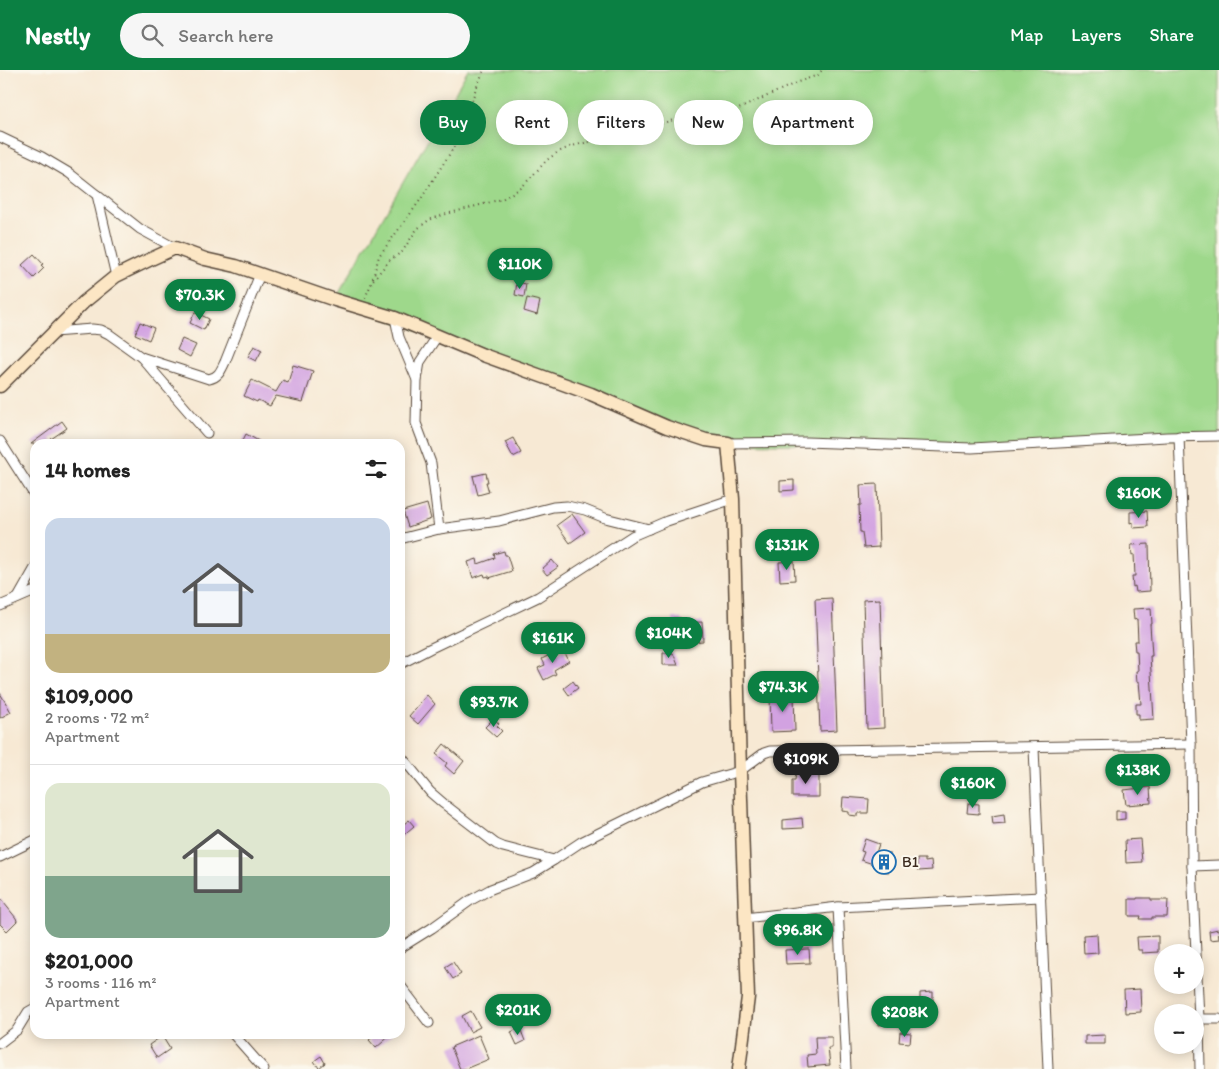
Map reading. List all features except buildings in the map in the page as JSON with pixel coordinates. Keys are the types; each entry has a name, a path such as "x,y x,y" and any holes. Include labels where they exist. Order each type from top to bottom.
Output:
{"street":[{"path":"0,137 42,157 69,173 140,229 175,248 395,318 483,355 591,394 667,427 706,440 728,443 806,442 972,448 1179,436 1219,436"},
{"path":"97,195 116,276"},
{"path":"0,385 84,302 116,276 175,248"},
{"path":"141,357 209,379 214,378 220,373 225,362 260,274"},
{"path":"395,318 399,337 417,380"},
{"path":"53,332 101,330 141,357 207,433"},
{"path":"438,335 420,362 417,380 416,423 430,463 439,529"},
{"path":"1179,436 1191,744 1192,866 1197,1004"},
{"path":"0,441 30,488"},
{"path":"728,443 734,499 740,772 748,997 739,1069"},
{"path":"405,661 538,597 632,536 667,521 734,499"},
{"path":"405,538 439,529 499,521 553,507 567,506 648,529"},
{"path":"18,598 30,577"},
{"path":"0,606 30,593"},
{"path":"405,945 490,889 533,873 581,842 702,782 740,772 764,753 770,751 1191,744"},
{"path":"1034,748 1048,1069"},
{"path":"405,761 430,792 496,844 554,860"},
{"path":"0,857 30,842"},
{"path":"1192,866 1219,866"},
{"path":"745,918 838,907 1041,898"},
{"path":"838,907 846,1069"},
{"path":"405,991 429,1023"},
{"path":"0,1043 17,1030 30,1011"},
{"path":"1204,1019 1219,1019"},
{"path":"237,1039 264,1069"},
{"path":"1199,1054 1200,1069"}],"path":[{"path":"362,307 373,280 379,256 419,202 454,147 484,70"},
{"path":"373,280 390,260 402,252 408,240 417,229 429,220 502,198 521,188 547,160 558,152 572,146 677,119 711,117 732,112 818,75 822,70"}],"green space":[{"path":"468,70 1219,70 1219,436 972,448 728,443 335,300 425,145 486,145 486,100 451,100"}],"place":[{"name":"B1","path":"884,862"}]}
